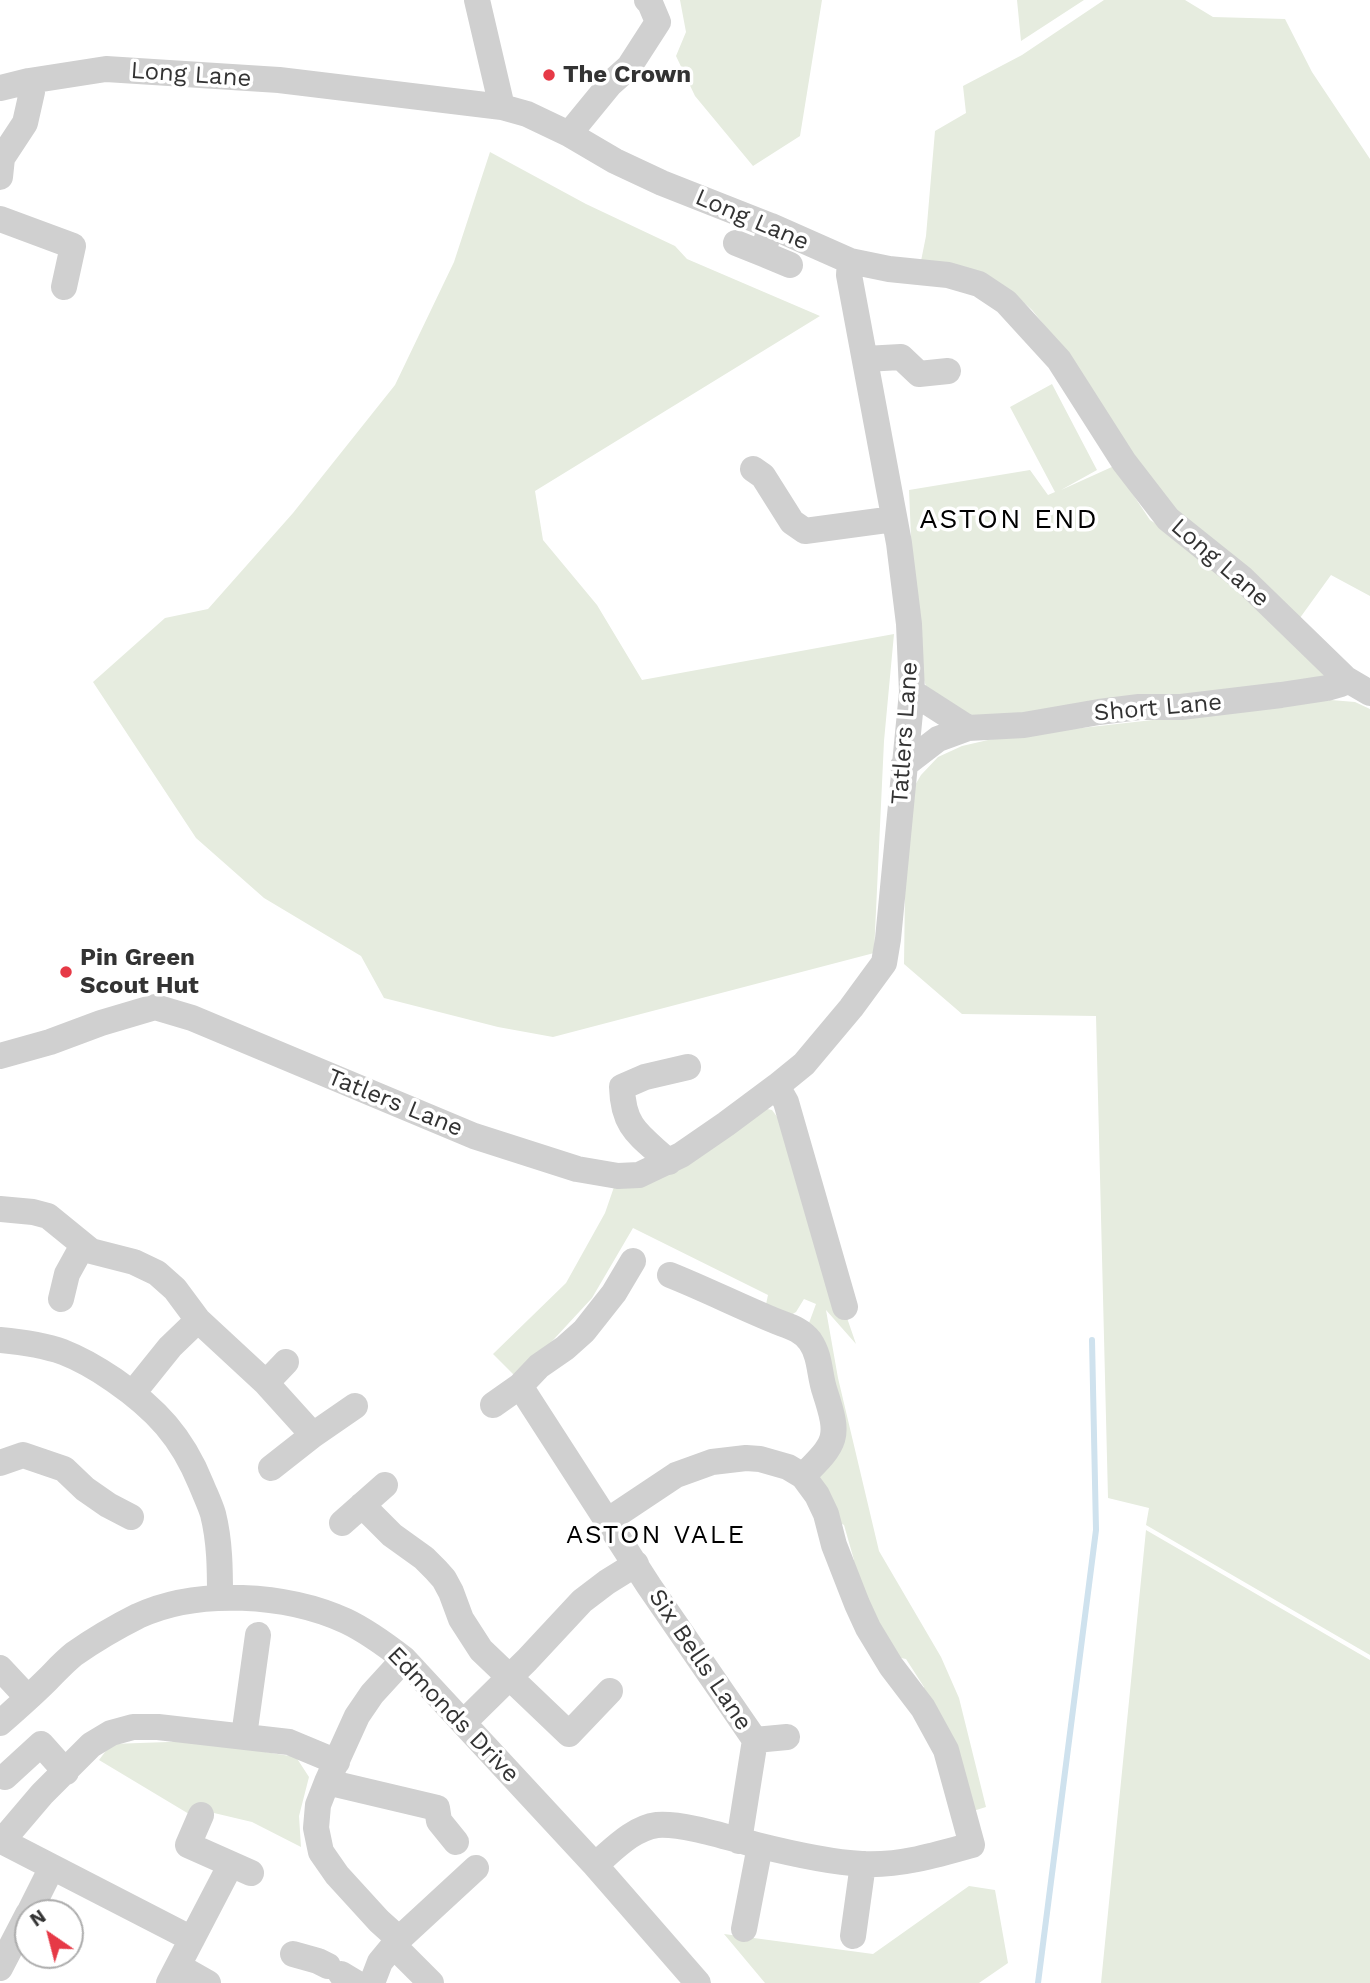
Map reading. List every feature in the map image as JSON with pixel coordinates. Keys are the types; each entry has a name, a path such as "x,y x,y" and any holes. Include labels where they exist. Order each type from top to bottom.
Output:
{"street":[{"path":"477,0 502,107"},
{"path":"569,134 610,84 629,67 658,22 647,0"},
{"name":"Long Lane","path":"0,88 106,69 279,80 502,107 527,114 662,183 850,261 958,278 979,284 1006,302 1059,360 1124,462 1168,519 1243,579 1346,679 1370,693"},
{"path":"0,177 6,145 25,123 32,93 29,81"},
{"path":"0,219 73,246 64,287"},
{"path":"736,243 778,260 765,245 771,226"},
{"name":"Tatlers Lane","path":"0,1056 155,1007 192,1018 474,1136 577,1169 618,1176 639,1175 669,1162 726,1124 804,1064 884,963 912,692 909,624 894,519 849,275 850,261"},
{"path":"866,359 901,357 919,374 948,371"},
{"path":"753,469 763,476 792,522 805,531 894,519"},
{"name":"Short Lane","path":"904,766 938,739 968,728 1024,725 1139,707 1181,707 1281,695 1327,688 1341,684 1346,679"},
{"path":"912,692 968,728"},
{"path":"669,1162 632,1128 622,1107 622,1087 645,1077 688,1067"},
{"path":"777,1086 786,1102 845,1307"},
{"path":"0,1209 48,1216 91,1251 148,1267 175,1289 198,1320 266,1382 313,1435"},
{"path":"61,1299 67,1273 83,1245"},
{"path":"493,1405 520,1386 584,1331 614,1293 633,1261"},
{"path":"670,1275 801,1331 808,1339 818,1358 834,1431 830,1447 803,1476"},
{"path":"133,1393 170,1347 198,1320"},
{"path":"0,1340 62,1352 99,1369 133,1393 168,1425 193,1464 212,1510 219,1550 220,1598"},
{"path":"266,1382 286,1362"},
{"path":"520,1386 607,1521 676,1475 712,1462 731,1458 761,1459 788,1467 803,1476 826,1514 834,1545 868,1628 891,1666 923,1708 946,1750 972,1845 900,1862 863,1864 657,1825 632,1835 595,1865"},
{"path":"271,1468 355,1406"},
{"path":"0,1463 23,1455 64,1469 111,1515"},
{"path":"342,1523 385,1485"},
{"path":"362,1505 392,1535 424,1558 444,1579 461,1619 481,1650 569,1734 610,1691"},
{"name":"Six Bells Lane","path":"607,1521 755,1740 744,1929"},
{"path":"464,1722 582,1601 636,1564"},
{"name":"Edmonds Drive","path":"0,1723 72,1656 140,1615 178,1604 220,1598 258,1598 326,1613 357,1627 404,1659 595,1865 696,1982"},
{"path":"244,1736 258,1635"},
{"path":"404,1659 363,1707 318,1805 317,1837 321,1852 337,1875 431,1983"},
{"path":"0,1668 29,1698"},
{"path":"192,1939 1,1840 42,1794 59,1765 111,1733 150,1721 289,1742 332,1772 437,1808 439,1821 456,1842"},
{"path":"755,1740 787,1737"},
{"path":"5,1777 41,1744 59,1765"},
{"path":"201,1815 188,1845 230,1864 174,1975 208,1983"},
{"path":"853,1936 863,1864"},
{"path":"36,1899 52,1867"},
{"path":"293,1954 318,1961 349,1977 380,1962 396,1942 472,1882"},
{"path":"0,1968 14,1941"}],"shaded area":[{"path":"680,0 822,0 800,136 753,166 695,96 676,56 686,32"},
{"path":"1017,0 1084,0 1021,41"},
{"path":"1104,0 1185,0 1213,17 1285,19 1312,72 1370,159 1370,596 1331,575 1297,622 1172,506 1141,469 1068,355 1032,310 1010,290 921,261 926,236 935,131 966,113 963,86 1022,55"},
{"path":"490,152 586,204 675,246 687,259 820,316 535,491 543,540 597,605 642,680 894,634 884,741 874,953 553,1037 498,1027 384,998 361,956 264,898 196,838 93,682 165,618 208,609 293,513 395,385 454,262"},
{"path":"1052,384 1097,470 1061,490 1114,466 1150,520 1237,581 1324,675 1321,681 994,721 954,713 926,686 920,669 915,631 909,490 1030,470 1048,495 1055,492 1010,407"},
{"path":"1331,700 1355,702 1370,709 1370,1655 1146,1525 1149,1508 1108,1498 1096,1016 962,1014 904,964 906,820 911,792 921,775 938,757 962,746 1001,737"},
{"path":"767,1109 772,1110 778,1118 856,1344 826,1310 838,1378 879,1551 941,1657 959,1698 986,1807 973,1811 923,1696 924,1687 906,1659 896,1657 850,1568 854,1560 844,1525 836,1521 818,1476 832,1459 809,1323 816,1304 804,1299 791,1315 765,1309 768,1295 633,1228 592,1298 543,1351 514,1375 493,1354 566,1283 605,1213 614,1187"},
{"path":"1146,1530 1370,1660 1370,1983 1101,1983"},
{"path":"197,1741 296,1757 309,1777 299,1816 301,1847 252,1822 214,1813 204,1823 99,1760 111,1744"},
{"path":"969,1886 995,1890 1008,1963 979,1983 765,1983 724,1934 873,1954"}],"waterway":[{"path":"1038,1983 1096,1530 1092,1340"}],"place":[{"name":"The Crown","path":"549,75"},
{"name":"Pin Green Scout Hut","path":"66,972"}],"district":[{"name":"ASTON END","path":"1009,520"},
{"name":"ASTON VALE","path":"656,1535"}]}
